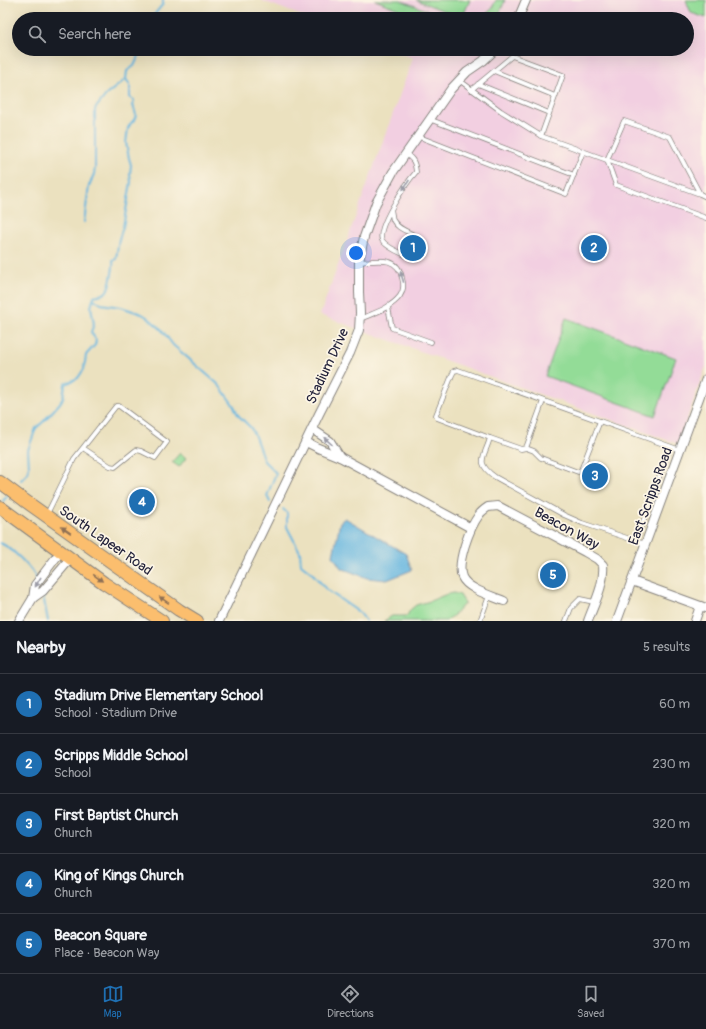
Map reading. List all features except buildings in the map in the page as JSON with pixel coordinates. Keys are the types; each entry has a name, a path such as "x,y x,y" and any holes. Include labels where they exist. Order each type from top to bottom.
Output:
{"main road":[{"name":"South Lapeer Road","path":"8,488 178,610 197,621"},
{"path":"0,506 60,551 162,621"},
{"path":"25,524 41,512"},
{"path":"139,606 158,612 172,621"}],"street":[{"path":"521,12 526,0"},
{"name":"Stadium Drive","path":"219,621 350,352 359,330 359,262 363,242 376,203 393,172 429,119 459,80 488,56"},
{"name":"East Scripps Road","path":"617,621 706,379"},
{"path":"312,429 330,441 340,457"},
{"path":"306,442 340,457 376,478 471,528"},
{"name":"Beacon Way","path":"504,600 470,586 462,577 460,568 471,528 479,514 488,507 498,506 585,552 597,559 603,565 604,573 588,621"},
{"path":"19,621 33,598 35,585 60,551"},
{"path":"33,598 44,591 71,558"},
{"path":"632,581 703,607 695,621"}],"lane":[{"path":"471,90 512,56 563,75 541,136"},
{"path":"494,71 556,96"},
{"path":"459,80 501,111 541,136 706,197"},
{"path":"478,84 549,113"},
{"path":"429,119 574,175"},
{"path":"700,194 670,137 624,121 607,160 616,185 706,218"},
{"path":"417,136 566,194 583,152"},
{"path":"391,210 393,220 399,228 414,234 421,241 423,246 420,252 416,255 411,257 406,255 383,242 381,238 381,231 391,210 407,182 416,172 413,160 406,153"},
{"path":"359,262 384,260 395,264 402,273 404,286 401,295 388,307 360,319"},
{"path":"388,307 392,328 431,342"},
{"path":"600,421 581,470 578,472 541,458 534,451 526,448 521,449 490,438 437,418 436,415 454,371 458,370 600,421 670,447 680,450"},
{"path":"526,448 543,401"},
{"path":"41,512 58,494 72,462 83,448 118,405 167,442 155,458 136,450 115,467 110,466 83,448"},
{"path":"490,438 482,460 487,472 494,478 582,523 645,544"},
{"path":"636,541 670,447"},
{"path":"480,621 490,595"},
{"path":"566,621 571,608 580,599 594,602"}],"shaded area":[{"path":"260,0 706,0 706,366 678,444 320,315 413,58 408,56 694,56 694,12 292,12"}],"green space":[{"path":"375,0 400,0 431,12 406,12"},
{"path":"416,0 470,0 465,12 447,12"},
{"path":"496,0 505,0 500,12 489,12"},
{"path":"686,0 706,0 706,18 694,14 694,12 691,12"},
{"path":"566,318 676,358 655,416 545,376"},
{"path":"180,453 186,458 179,467 172,462"},
{"path":"454,593 460,595 465,603 446,621 384,621 392,616 407,616 410,610 416,605"}],"water":[{"path":"345,518 406,554 412,570 387,580 367,578 341,568 333,556 340,522"}],"waterway":[{"path":"156,12 163,4 163,0"},
{"path":"84,222 89,186 95,168 95,109 106,95 126,79 127,71 134,66 139,56"},
{"path":"21,480 28,473 28,450 36,428 60,403 63,398 65,384 78,378 84,369 86,355 95,345 96,340 91,332 94,324 91,307 94,296 105,293 109,286 113,260 116,259 119,239 123,227 131,182 131,165 126,143 128,128 136,115 133,105 134,100 130,98 130,85 126,79"},
{"path":"94,299 101,304 121,307 147,317 161,329 173,345 219,385 234,406 238,415 251,428 264,461 276,473 267,496 270,502"},
{"path":"3,501 9,494"},
{"path":"283,509 287,513 287,527 300,552 301,564 311,572 327,590 360,613 366,621"},
{"path":"0,543 5,545 21,559 35,575 37,580"},
{"path":"43,595 48,621"}],"place":[{"name":"Stadium Drive Elementary School","path":"413,248"},
{"name":"Scripps Middle School","path":"594,248"},
{"name":"First Baptist Church","path":"595,476"},
{"name":"King of Kings Church","path":"142,502"},
{"name":"Beacon Square","path":"553,575"}]}
